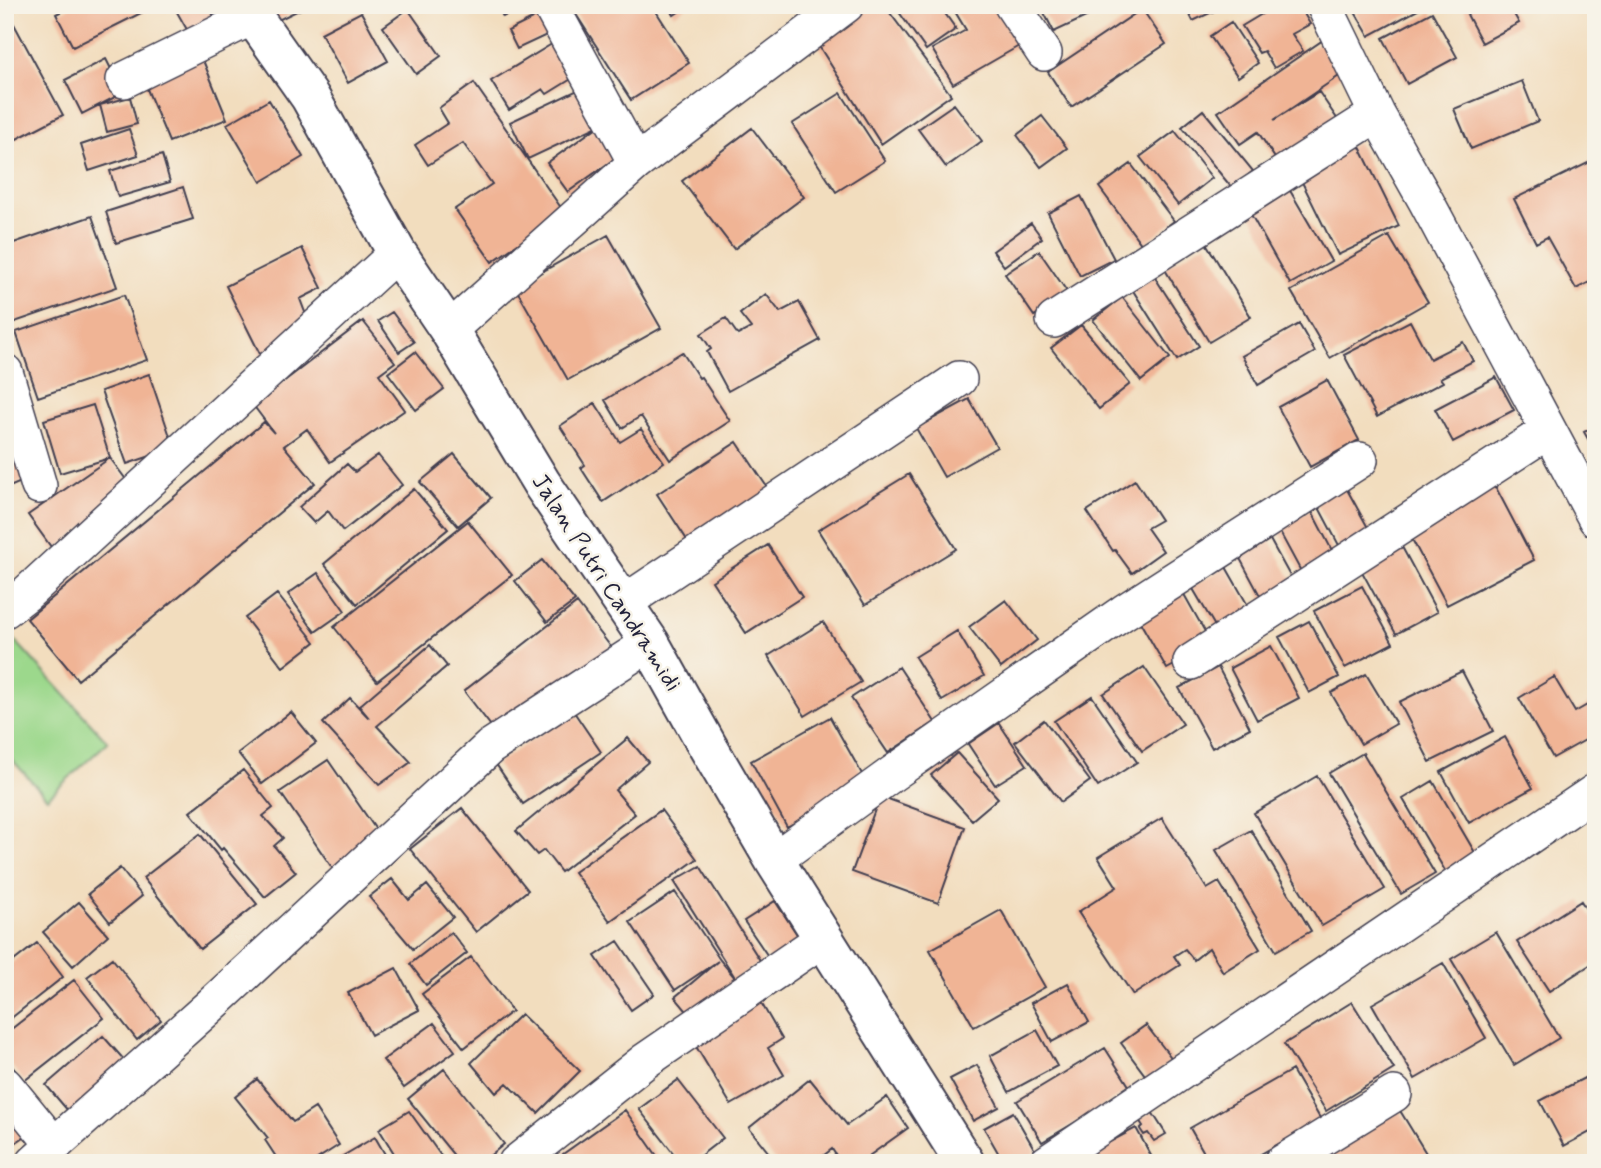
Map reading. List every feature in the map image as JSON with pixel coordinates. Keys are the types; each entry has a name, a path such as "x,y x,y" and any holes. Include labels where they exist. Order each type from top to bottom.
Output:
{"street":[{"path":"550,5 636,163"},
{"path":"449,330 636,163 846,5"},
{"path":"1012,5 1044,53"},
{"path":"1324,5 1377,114 1596,519"},
{"path":"124,80 249,11"},
{"name":"Jalan Putri Candramidi","path":"249,11 310,97 397,253 449,330 542,484 650,643 774,860 965,1163"},
{"path":"1054,320 1377,114"},
{"path":"5,610 26,594 397,253"},
{"path":"5,372 39,486"},
{"path":"622,604 959,379"},
{"path":"1191,662 1548,431"},
{"path":"774,860 1124,612 1360,460"},
{"path":"5,1085 44,1154 209,1007 490,747 650,643"},
{"path":"1047,1163 1596,791"},
{"path":"516,1163 645,1061 824,938"},
{"path":"1282,1163 1394,1094"}],"green space":[{"path":"11,636 108,742 47,798 5,752 5,641"}],"building":[{"path":"74,5 147,5 149,9 73,47 56,14"},
{"path":"173,5 208,5 216,20 190,35"},
{"path":"260,5 309,5 270,24"},
{"path":"497,5 522,5 522,7 503,17"},
{"path":"570,5 652,5 689,63 631,100"},
{"path":"668,5 689,5 674,15"},
{"path":"871,5 884,5 951,95 881,144 817,43"},
{"path":"894,5 939,5 956,29 926,50"},
{"path":"951,5 995,5 1019,46 953,84 932,49 966,30"},
{"path":"1040,5 1101,5 1103,9 1054,32"},
{"path":"1185,5 1227,5 1193,21"},
{"path":"1277,5 1299,5 1310,24 1292,34 1303,51 1274,68 1264,51 1259,53 1242,26"},
{"path":"1367,5 1427,5 1369,36 1355,12"},
{"path":"1462,5 1509,5 1519,23 1482,43"},
{"path":"408,9 441,56 416,74 383,27"},
{"path":"1142,9 1166,44 1071,107 1048,72"},
{"path":"361,12 388,61 348,83 321,33"},
{"path":"1432,12 1457,57 1407,84 1383,38"},
{"path":"542,14 551,33 517,49 508,31"},
{"path":"1231,22 1258,63 1238,77 1210,36"},
{"path":"14,24 63,115 5,145 5,29"},
{"path":"1326,38 1348,70 1274,120 1319,92 1344,129 1282,169 1258,132 1240,144 1218,112"},
{"path":"560,39 581,73 547,94 543,89 509,110 491,81"},
{"path":"200,53 227,119 169,142 142,77"},
{"path":"106,59 123,93 82,114 65,80"},
{"path":"1522,81 1538,121 1471,149 1454,109"},
{"path":"474,83 564,212 492,262 455,209 492,184 463,143 428,165 415,145 448,123 439,108"},
{"path":"582,88 600,125 528,159 510,122"},
{"path":"841,93 885,161 836,192 792,124"},
{"path":"130,97 137,124 107,132 100,105"},
{"path":"269,100 303,157 261,182 227,124"},
{"path":"954,104 982,141 946,167 918,129"},
{"path":"1203,110 1253,171 1232,188 1182,127"},
{"path":"1042,116 1067,148 1041,167 1017,135"},
{"path":"600,125 621,154 568,192 547,163"},
{"path":"752,128 804,197 734,249 682,181"},
{"path":"129,129 138,155 89,171 81,145"},
{"path":"1175,131 1212,178 1178,205 1140,157"},
{"path":"1358,143 1399,226 1338,255 1297,172"},
{"path":"162,155 170,182 118,197 110,171"},
{"path":"1596,159 1596,214 1593,215 1596,221 1596,279 1576,289 1547,237 1536,243 1514,199"},
{"path":"1131,164 1174,221 1142,245 1099,187"},
{"path":"1285,182 1331,261 1290,284 1245,204"},
{"path":"183,187 193,219 116,243 106,212"},
{"path":"1081,196 1114,259 1080,276 1048,213"},
{"path":"92,216 117,287 12,323 5,302 5,246"},
{"path":"1031,223 1042,238 1004,266 993,251"},
{"path":"608,235 661,328 568,380 515,287"},
{"path":"1389,236 1428,302 1330,358 1291,291"},
{"path":"1206,243 1251,317 1209,342 1164,268"},
{"path":"302,248 322,288 300,299 309,323 261,356 226,286"},
{"path":"1039,251 1068,293 1034,316 1005,274"},
{"path":"1154,276 1199,346 1177,360 1132,289"},
{"path":"766,294 780,312 799,302 820,340 728,391 707,352 711,349 701,334 726,318 738,335 751,328 740,314"},
{"path":"124,295 147,360 38,397 16,332"},
{"path":"1122,297 1170,358 1141,381 1093,320"},
{"path":"392,312 414,342 399,352 378,321"},
{"path":"363,321 395,362 379,374 405,410 330,462 307,429 284,446 315,483 78,680 27,619 264,422 274,433 253,405"},
{"path":"1410,321 1430,359 1463,342 1473,361 1440,378 1443,382 1377,417 1344,355"},
{"path":"1299,324 1315,352 1258,385 1242,356"},
{"path":"1081,325 1130,384 1099,409 1051,348"},
{"path":"415,352 444,389 416,410 388,373"},
{"path":"682,352 730,421 670,460 641,416 622,428 605,400"},
{"path":"149,374 174,448 127,464 101,391"},
{"path":"1496,377 1514,410 1453,442 1435,409"},
{"path":"1327,380 1359,440 1310,467 1278,407"},
{"path":"969,399 997,447 944,477 916,428"},
{"path":"595,403 620,442 641,429 664,462 603,502 581,468 585,465 560,426"},
{"path":"93,405 110,458 60,473 44,420"},
{"path":"1596,426 1596,453 1584,432"},
{"path":"5,428 28,479 5,489"},
{"path":"737,442 775,499 695,552 657,494"},
{"path":"454,454 491,498 458,526 420,482"},
{"path":"378,455 402,485 343,531 328,511 314,523 299,507 347,464 355,472"},
{"path":"110,458 133,489 54,551 28,515"},
{"path":"909,474 956,549 865,605 818,530"},
{"path":"1135,480 1161,520 1147,528 1163,551 1132,573 1115,550 1113,551 1087,511"},
{"path":"1493,482 1534,560 1447,605 1406,528"},
{"path":"1344,484 1372,535 1342,551 1315,500"},
{"path":"414,489 448,529 357,604 324,564"},
{"path":"1311,510 1337,560 1304,577 1277,527"},
{"path":"468,521 512,575 377,681 334,627"},
{"path":"1268,536 1296,587 1264,603 1237,553"},
{"path":"768,545 802,597 746,633 712,581"},
{"path":"1402,547 1437,612 1396,634 1360,568"},
{"path":"542,560 575,601 547,622 515,581"},
{"path":"1226,567 1250,609 1216,628 1192,587"},
{"path":"318,573 345,611 315,632 288,594"},
{"path":"1362,586 1393,643 1345,668 1314,611"},
{"path":"1181,589 1212,644 1167,669 1136,615"},
{"path":"277,594 315,642 283,667 245,618"},
{"path":"1006,600 1037,640 1001,668 969,627"},
{"path":"577,603 611,647 498,735 464,691"},
{"path":"1309,621 1339,677 1309,693 1279,637"},
{"path":"823,622 861,682 805,716 768,656"},
{"path":"957,631 984,676 942,701 915,657"},
{"path":"430,645 447,666 377,726 411,762 379,785 323,723 350,698 369,718 359,706"},
{"path":"1271,646 1299,698 1257,720 1230,668"},
{"path":"899,667 935,722 888,753 851,698"},
{"path":"1144,667 1183,724 1142,751 1103,694"},
{"path":"1218,667 1250,728 1212,748 1179,688"},
{"path":"1462,671 1493,731 1430,762 1399,702"},
{"path":"1366,674 1396,724 1361,744 1331,693"},
{"path":"1554,677 1575,712 1596,700 1596,734 1553,758 1519,698"},
{"path":"1092,696 1137,762 1098,787 1054,721"},
{"path":"291,712 316,743 262,784 238,753"},
{"path":"574,712 601,752 523,804 496,764"},
{"path":"830,717 867,783 787,827 751,761"},
{"path":"1044,720 1090,781 1061,802 1015,742"},
{"path":"999,723 1027,765 995,785 968,744"},
{"path":"1505,737 1533,788 1469,823 1441,772"},
{"path":"628,738 648,762 615,790 635,814 561,872 544,850 537,855 516,831"},
{"path":"957,753 998,798 972,820 931,775"},
{"path":"1363,753 1435,874 1401,894 1329,773"},
{"path":"328,760 381,837 333,869 280,792"},
{"path":"243,770 273,808 263,816 283,838 274,846 296,872 265,897 190,812"},
{"path":"1317,776 1385,889 1322,926 1254,813"},
{"path":"1433,781 1477,856 1447,874 1403,799"},
{"path":"880,796 965,827 938,903 852,872"},
{"path":"462,808 528,890 476,932 410,849"},
{"path":"661,810 697,859 610,921 574,872"},
{"path":"1162,818 1207,889 1219,882 1260,949 1223,972 1209,948 1194,960 1185,949 1174,956 1180,965 1133,995 1078,912 1117,887 1098,857"},
{"path":"1251,830 1311,931 1276,951 1216,850"},
{"path":"200,834 257,904 200,949 143,878"},
{"path":"700,866 761,962 736,979 674,881"},
{"path":"120,868 142,896 110,922 88,894"},
{"path":"392,879 409,900 427,885 453,917 413,949 369,897"},
{"path":"675,892 720,960 736,979 690,1015 675,997 718,961 675,990 630,922"},
{"path":"775,901 804,945 774,965 744,921"},
{"path":"1581,901 1596,924 1596,961 1549,991 1517,942"},
{"path":"79,902 108,935 73,966 43,932"},
{"path":"1001,910 1045,987 974,1027 930,950"},
{"path":"451,932 467,953 426,985 410,964"},
{"path":"1496,932 1559,1038 1514,1065 1451,959"},
{"path":"618,941 654,994 631,1010 595,956"},
{"path":"37,943 63,977 5,1023 5,968"},
{"path":"471,957 512,1011 464,1048 422,994"},
{"path":"112,958 161,1020 137,1040 87,977"},
{"path":"1443,963 1486,1038 1415,1079 1372,1004"},
{"path":"396,968 419,1010 371,1035 348,993"},
{"path":"74,980 104,1018 24,1081 5,1058 5,1034"},
{"path":"1068,983 1089,1022 1052,1042 1031,1003"},
{"path":"759,999 782,1039 768,1048 784,1075 731,1105 691,1038"},
{"path":"1352,1002 1394,1069 1326,1111 1284,1044"},
{"path":"521,1014 580,1071 538,1113 507,1083 496,1093 471,1063"},
{"path":"434,1023 455,1051 404,1088 383,1060"},
{"path":"1146,1025 1173,1060 1148,1079 1121,1043"},
{"path":"1037,1030 1057,1066 1009,1092 990,1056"},
{"path":"103,1036 133,1070 75,1119 46,1085"},
{"path":"1105,1048 1131,1089 1042,1142 1017,1101"},
{"path":"977,1065 999,1107 973,1121 950,1079"},
{"path":"444,1069 504,1144 481,1163 460,1163 408,1099"},
{"path":"1292,1070 1321,1120 1245,1163 1210,1163 1190,1128"},
{"path":"1596,1072 1596,1129 1564,1146 1540,1101"},
{"path":"257,1079 293,1122 315,1108 339,1145 311,1163 280,1163 265,1140 268,1138 235,1097"},
{"path":"810,1079 847,1125 887,1097 908,1128 859,1163 841,1163 832,1149 814,1163 777,1163 749,1128"},
{"path":"678,1080 723,1138 691,1163 681,1163 639,1109"},
{"path":"5,1089 34,1130 5,1150"},
{"path":"1399,1109 1432,1163 1310,1163"},
{"path":"625,1110 662,1163 569,1163 563,1154"},
{"path":"409,1111 446,1163 400,1163 379,1129"},
{"path":"1013,1112 1036,1152 1018,1163 1004,1163 984,1128"},
{"path":"1152,1112 1166,1134 1154,1141 1148,1133 1144,1135 1139,1120"},
{"path":"1136,1128 1155,1163 1070,1163"},
{"path":"375,1137 390,1163 331,1163"}]}
